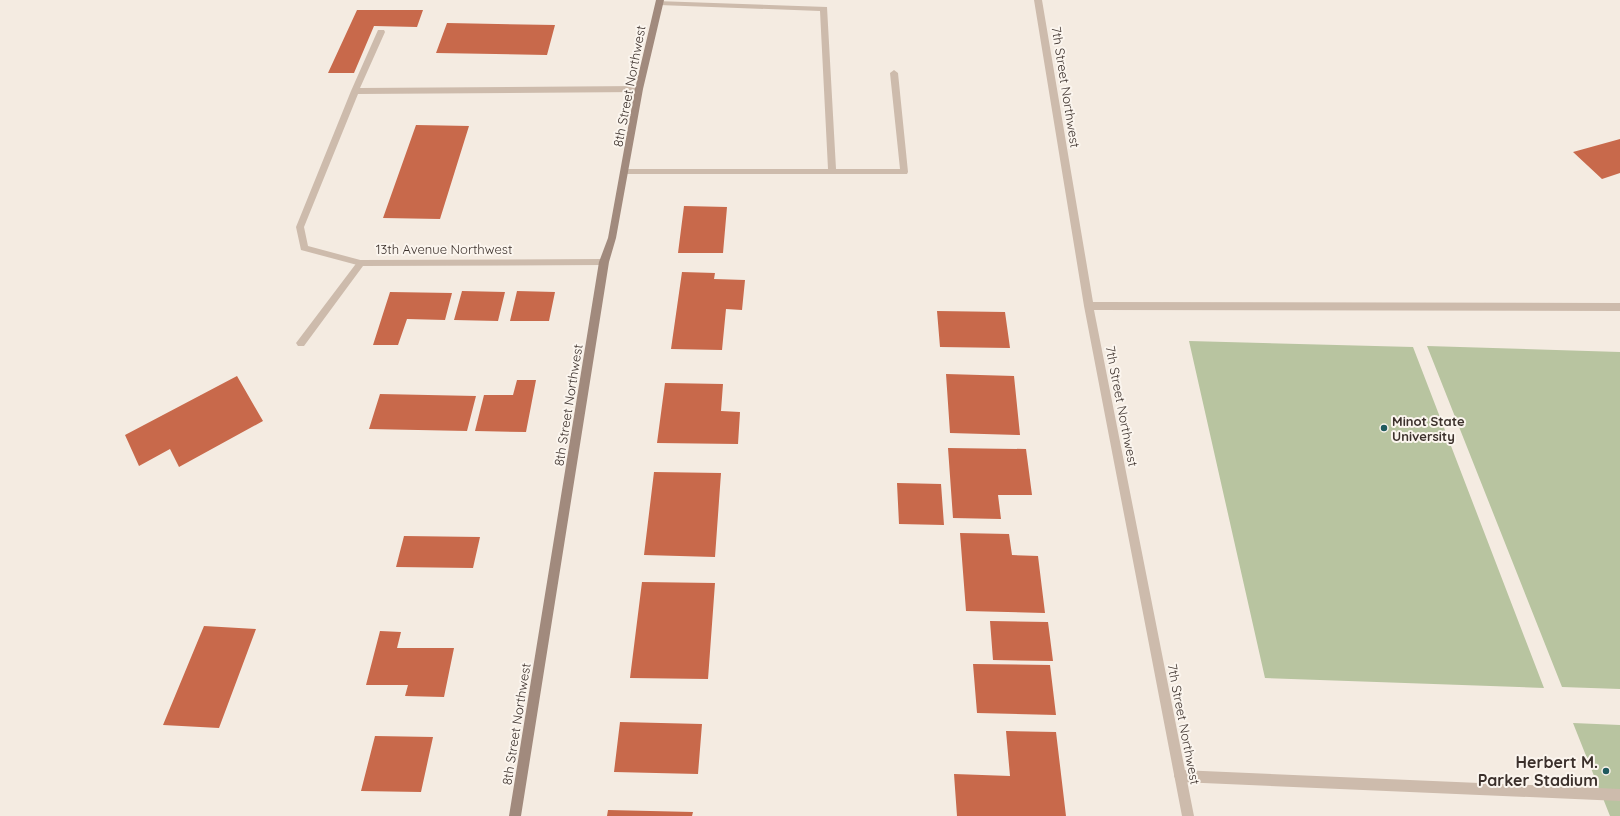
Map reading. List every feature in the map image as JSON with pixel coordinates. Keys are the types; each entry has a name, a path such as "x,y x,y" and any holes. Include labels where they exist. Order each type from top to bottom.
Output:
{"street":[{"name":"7th Street Northwest","path":"1038,0 1089,306 1188,816"},
{"path":"660,1 824,9 832,172"},
{"name":"8th Street Northwest","path":"515,816 604,262 612,238 639,89 660,1"},
{"path":"361,263 304,248 300,227 355,91 381,32"},
{"path":"625,172 904,172 894,74"},
{"path":"355,91 639,89"},
{"name":"13th Avenue Northwest","path":"302,343 361,263 604,262"},
{"path":"1089,306 1620,307"},
{"path":"1180,776 1620,795"}],"green space":[{"path":"1189,341 1413,347 1544,688 1265,678"},
{"path":"1427,346 1620,352 1620,689 1562,687"},
{"name":"Herbert M. Parker Stadium","path":"1573,723 1620,725 1620,816 1610,816"}],"building":[{"path":"357,10 423,10 417,27 374,26 354,73 328,73"},
{"path":"447,23 555,25 547,55 436,53"},
{"path":"416,125 469,126 440,219 383,218"},
{"path":"1620,139 1620,173 1602,179 1573,152"},
{"path":"684,206 727,207 723,253 678,253"},
{"path":"682,272 715,273 714,279 745,280 742,310 726,309 722,350 671,349"},
{"path":"462,291 505,292 498,321 454,320"},
{"path":"517,291 555,292 549,321 510,321"},
{"path":"390,292 452,293 445,320 407,319 398,345 373,345"},
{"path":"937,311 1005,312 1010,348 940,347"},
{"path":"946,374 1014,376 1020,435 950,433"},
{"path":"237,376 263,421 179,467 170,449 139,466 125,435"},
{"path":"517,380 536,380 526,432 475,431 484,395 513,395"},
{"path":"665,383 723,384 721,411 740,412 738,444 657,443"},
{"path":"380,394 476,396 467,431 369,429"},
{"path":"948,448 1026,449 1032,495 998,495 1001,519 953,518"},
{"path":"654,472 721,473 715,557 644,555"},
{"path":"897,483 941,484 944,525 899,524"},
{"path":"960,533 1009,534 1012,555 1038,556 1045,613 966,611"},
{"path":"404,536 480,537 473,568 396,567"},
{"path":"642,582 715,583 708,679 630,678"},
{"path":"990,621 1048,622 1053,661 993,660"},
{"path":"204,626 256,629 219,728 163,725"},
{"path":"380,631 401,632 397,648 454,648 444,697 405,696 408,685 366,685"},
{"path":"973,664 1050,665 1056,715 977,713"},
{"path":"620,722 702,724 698,774 614,772"},
{"path":"1006,731 1056,732 1066,816 957,816 954,774 1010,776"},
{"path":"375,736 433,737 421,792 361,791"},
{"path":"608,810 693,812 692,816 607,816"}],"place":[{"name":"Minot State University","path":"1384,428"},
{"name":"Herbert M. Parker Stadium","path":"1606,771"}]}
